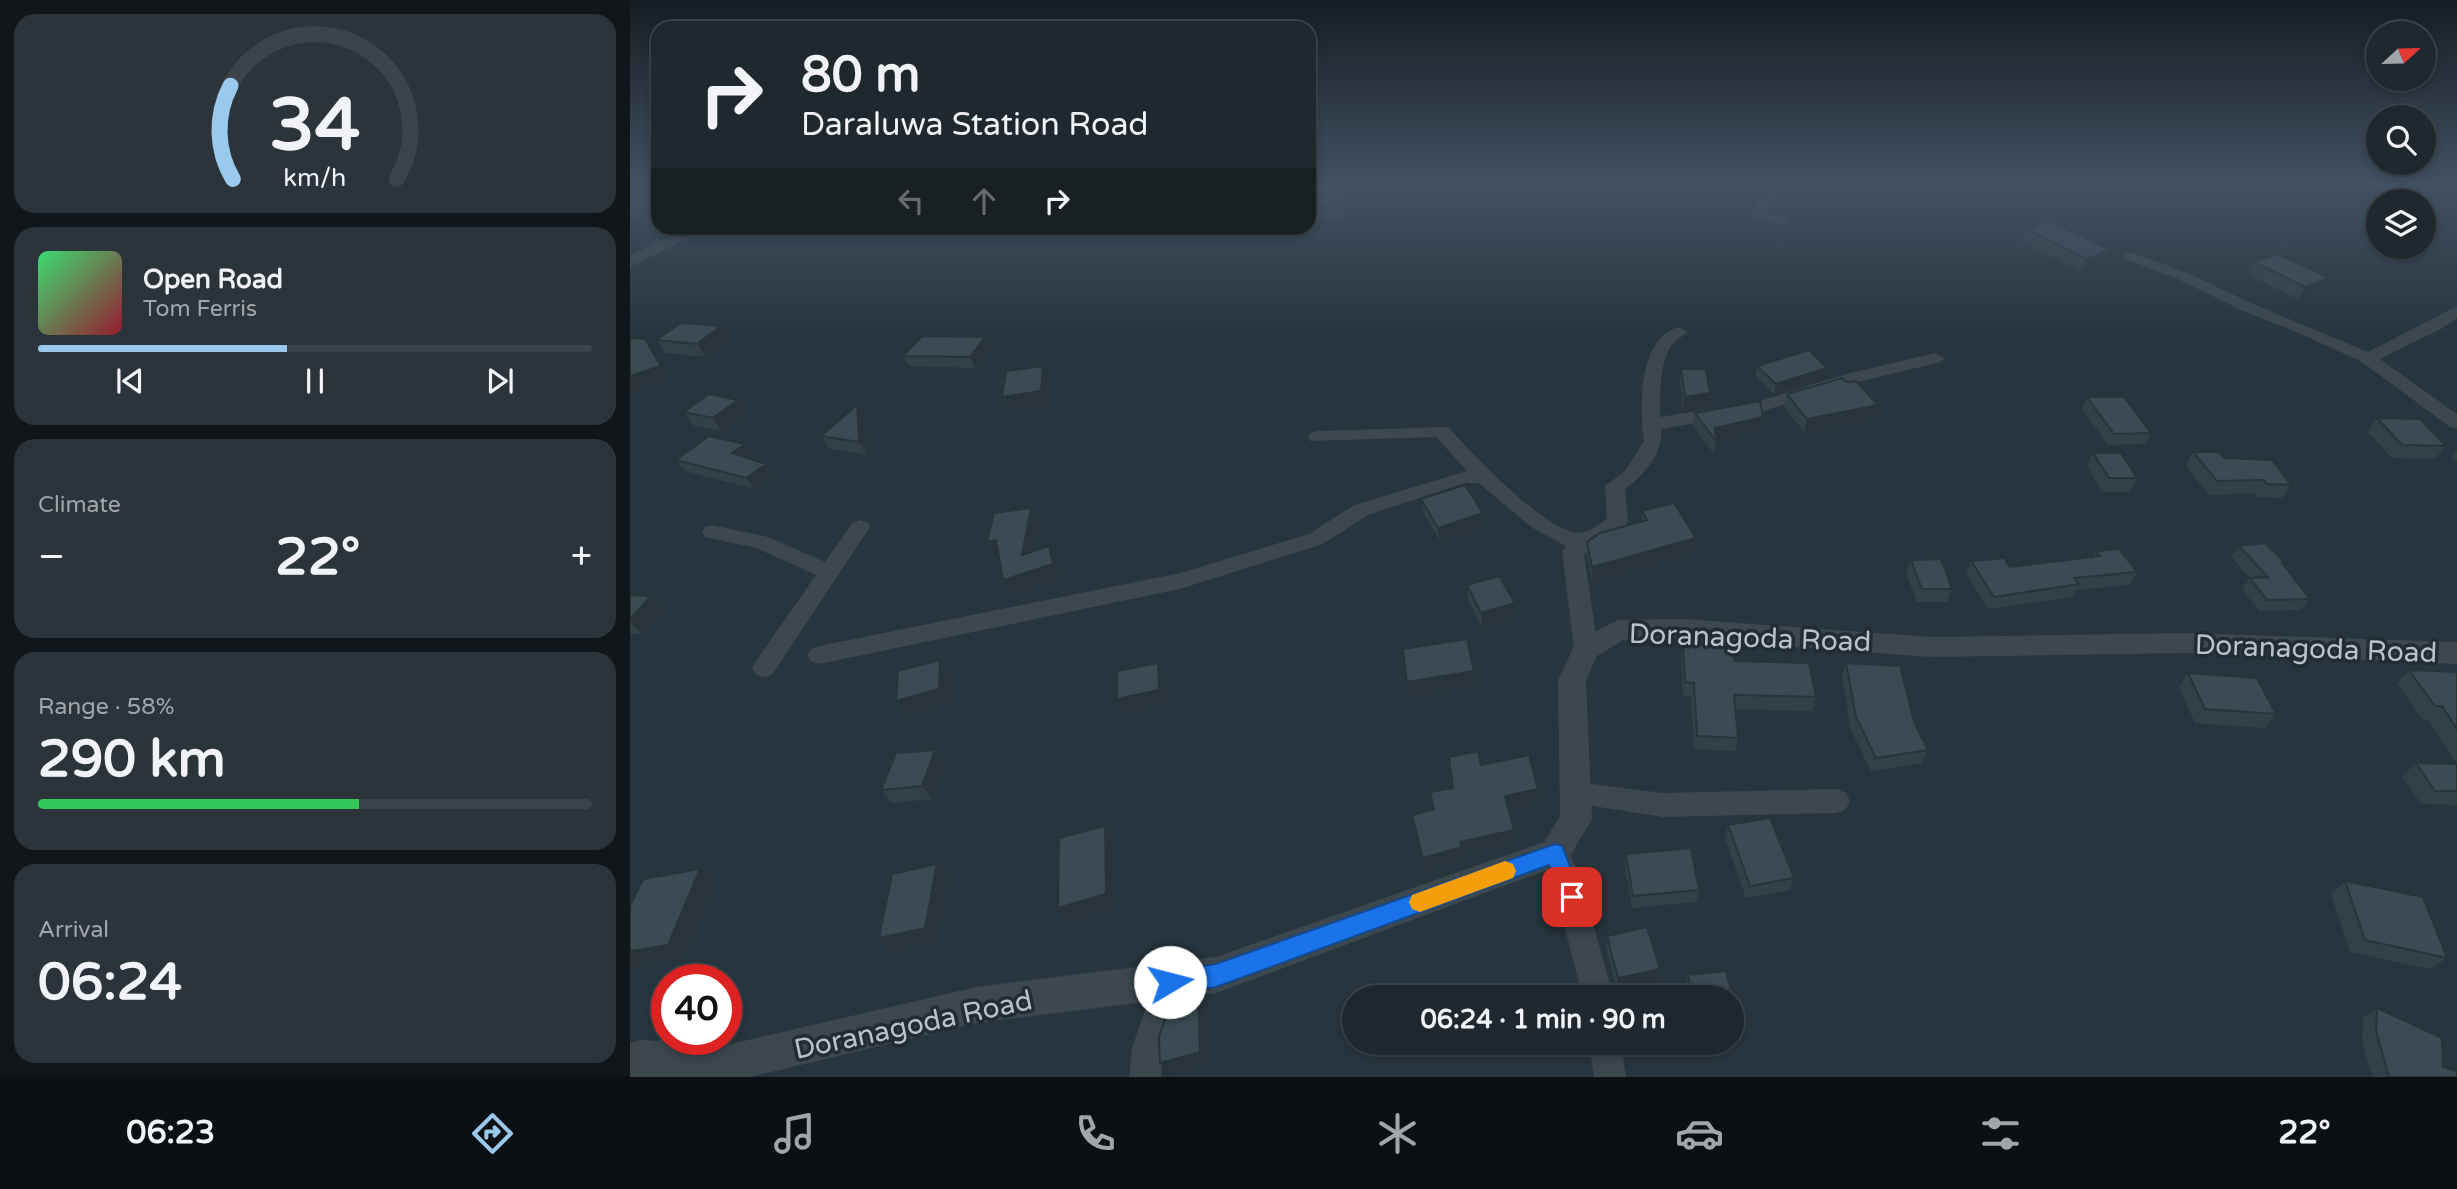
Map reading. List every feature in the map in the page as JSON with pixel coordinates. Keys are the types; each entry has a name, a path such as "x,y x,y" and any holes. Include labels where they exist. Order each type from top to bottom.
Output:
{"street":[{"path":"630,262 686,235"},
{"path":"2130,256 2183,276 2247,307 2307,330 2368,358 2457,423"},
{"path":"2368,358 2435,326 2457,311"},
{"path":"1595,985 1565,874 1555,853 1576,819 1572,680 1586,649 1573,551 1618,521 1615,486 1632,475 1653,441 1649,425 1656,363 1668,338 1679,332"},
{"path":"1649,425 1763,406 1852,378 1935,358"},
{"path":"1317,438 1441,431 1484,477 1538,523 1572,540 1600,535"},
{"path":"819,655 1180,581 1316,539 1361,510 1464,477 1484,477"},
{"path":"764,668 860,527"},
{"path":"712,531 761,542 831,573"},
{"name":"Doranagoda Road","path":"1586,649 1618,630 1684,629 1931,646 2186,643 2457,653"},
{"path":"1576,794 1663,805 1837,801"},
{"name":"Doranagoda Road","path":"630,1062 640,1059 727,1070 976,1005 1216,975 1555,853"},
{"path":"1145,1077 1148,1048 1170,982"},
{"path":"1607,1055 1610,1077"}],"building":[{"path":"2039,235 2080,235 2110,250 2087,259"},
{"path":"2278,254 2330,278 2305,287 2254,262"},
{"path":"681,323 721,326 697,344 656,340"},
{"path":"922,336 985,337 970,357 903,356"},
{"path":"630,338 645,339 661,366 630,376"},
{"path":"1809,350 1827,368 1776,384 1757,366"},
{"path":"1043,366 1041,391 1002,397 1006,371"},
{"path":"1681,369 1706,369 1710,393 1685,397"},
{"path":"1842,378 1847,382 1856,381 1878,405 1807,419 1787,394"},
{"path":"709,394 738,400 713,418 684,412"},
{"path":"2087,397 2124,397 2151,433 2114,434"},
{"path":"1760,401 1763,417 1715,428 1716,441 1695,413"},
{"path":"857,405 859,442 821,436"},
{"path":"2377,418 2420,419 2446,446 2402,445"},
{"path":"709,436 745,444 732,453 766,464 746,478 676,460"},
{"path":"2193,452 2219,452 2224,458 2272,460 2291,485 2267,484 2264,480 2217,481"},
{"path":"2093,453 2121,453 2137,478 2109,478"},
{"path":"1465,485 1483,513 1438,528 1421,499"},
{"path":"1674,503 1696,538 1592,567 1587,542 1600,533 1647,520 1642,511"},
{"path":"1031,508 1022,555 1049,546 1053,564 1003,580 996,540 987,542 994,513"},
{"path":"2265,543 2285,563 2282,563 2310,599 2267,600 2250,578 2268,577 2239,546"},
{"path":"2119,549 2137,572 2074,578 2079,584 1994,597 1971,561 2004,558 2010,567 2100,556 2096,551"},
{"path":"1941,559 1952,589 1922,589 1911,560"},
{"path":"1499,576 1515,603 1481,613 1467,585"},
{"path":"630,595 651,596 630,619"},
{"path":"1467,639 1474,671 1407,682 1403,649"},
{"path":"1683,644 1733,646 1734,661 1809,663 1816,697 1734,695 1738,738 1697,736 1694,683 1685,682"},
{"path":"940,660 939,689 896,701 898,671"},
{"path":"1158,663 1159,690 1117,699 1117,671"},
{"path":"1846,663 1900,666 1914,722 1928,750 1876,758 1856,717"},
{"path":"2409,670 2457,672 2457,729 2442,706 2435,706"},
{"path":"2188,673 2257,678 2276,714 2205,709"},
{"path":"935,750 922,786 881,790 896,753"},
{"path":"1478,751 1481,765 1529,755 1538,789 1505,796 1514,830 1460,842 1462,847 1423,858 1412,815 1434,809 1430,792 1453,788 1449,757"},
{"path":"2416,763 2457,764 2457,791 2435,791"},
{"path":"1770,818 1794,878 1750,886 1728,825"},
{"path":"1105,826 1106,894 1058,908 1059,838"},
{"path":"1691,848 1699,890 1633,896 1626,854"},
{"path":"937,864 925,928 879,938 892,874"},
{"path":"700,869 668,945 630,951 630,906 643,879"},
{"path":"2345,881 2423,897 2447,958 2365,940"},
{"path":"1647,927 1660,969 1618,978 1607,936"},
{"path":"1726,971 1730,985 1690,985 1688,975"},
{"path":"1198,997 1200,1052 1160,1063 1159,1037 1170,1005"},
{"path":"2377,1008 2442,1038 2443,1067 2457,1071 2457,1077 2389,1077 2376,1031"}],"slow traffic":[{"path":"1420,902 1505,871"}],"route":[{"path":"1170,982 1216,975 1555,853 1572,897"}]}
